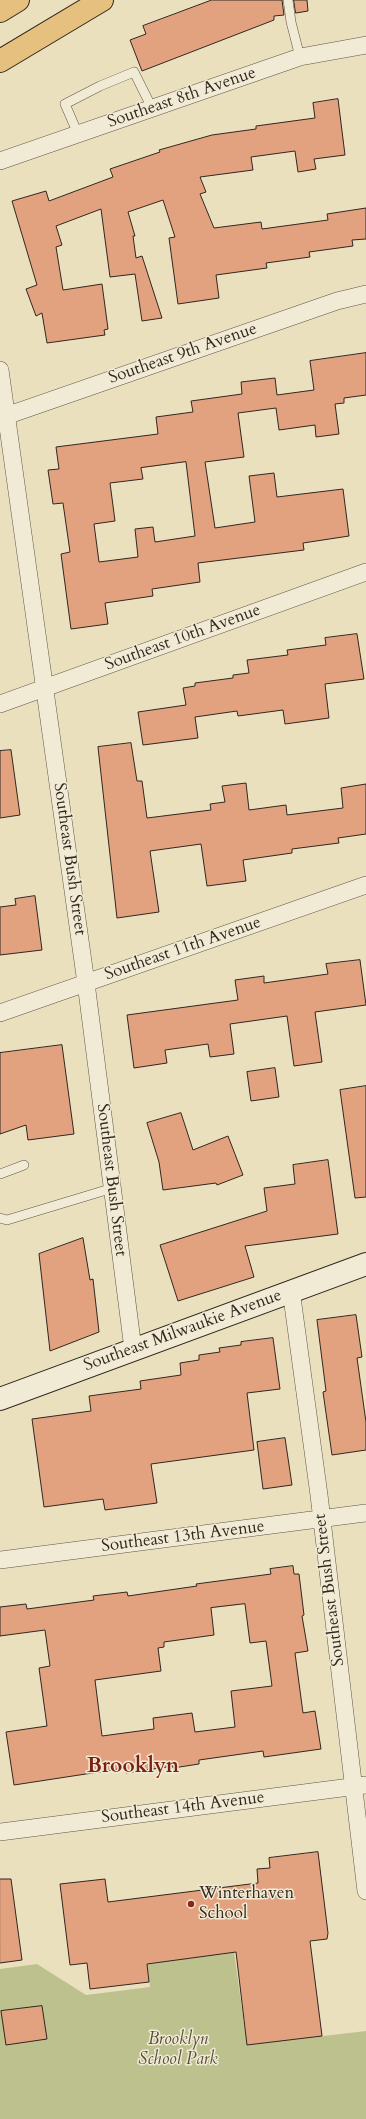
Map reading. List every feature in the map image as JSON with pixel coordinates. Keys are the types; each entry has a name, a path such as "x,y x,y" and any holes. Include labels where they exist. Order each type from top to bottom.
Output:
{"highway":[{"path":"0,11 18,0"},
{"path":"0,62 102,0"}],"main road":[{"name":"Southeast Milwaukie Avenue","path":"0,1399 291,1290 366,1264"}],"street":[{"name":"Southeast 8th Avenue","path":"0,161 300,57 366,45"},
{"name":"Southeast 9th Avenue","path":"3,417 337,300 366,294"},
{"name":"Southeast Bush Street","path":"0,370 3,417 45,688 86,982 133,1349"},
{"name":"Southeast 10th Avenue","path":"0,704 366,572"},
{"name":"Southeast 11th Avenue","path":"0,1013 86,982 365,889"},
{"name":"Southeast Bush Street","path":"291,1290 321,1520 360,1786 366,1891"},
{"name":"Southeast 13th Avenue","path":"0,1560 321,1520 366,1513"},
{"name":"Southeast 14th Avenue","path":"0,1832 360,1786"}],"lane":[{"path":"288,0 291,22 300,57"},
{"path":"78,134 65,104 100,86 134,72 152,108"},
{"path":"0,1174 24,1165"},
{"path":"0,1218 7,1220 113,1188"}],"green space":[{"name":"Brooklyn School Park","path":"234,1952 247,2045 366,2031 366,2119 0,2119 0,1969 37,1964 86,1995 150,1987 147,1964"}],"building":[{"path":"212,0 282,0 284,15 274,16 274,20 142,71 130,40 146,34 143,26"},
{"path":"294,0 307,0 308,11 296,13"},
{"path":"338,99 345,155 314,159 316,169 298,172 295,151 251,157 253,170 200,177 206,192 200,194 214,228 261,222 262,229 328,220 327,214 366,208 366,239 352,240 353,246 309,252 310,257 266,263 267,268 216,275 219,298 178,304 169,238 175,237 163,200 128,212 135,236 133,236 136,258 142,256 162,318 142,321 135,274 110,277 101,209 56,226 62,245 56,247 63,290 102,284 108,329 104,330 105,335 47,343 42,313 36,316 26,289 37,285 12,201 46,191 49,201 113,177 110,169 160,152 159,150 212,135 256,129 256,126 315,118 313,103"},
{"path":"366,353 366,395 344,398 344,403 335,404 339,434 316,437 315,425 279,430 276,408 238,413 244,457 205,462 215,528 255,522 249,476 274,473 277,497 343,489 349,536 303,543 304,550 198,563 200,582 152,589 153,596 105,603 108,624 71,629 61,554 70,552 63,503 53,504 48,470 59,469 56,447 158,434 156,417 193,412 191,401 242,394 241,382 275,378 277,395 314,390 310,361","holes":["186,462 195,536 155,542 153,527 135,529 138,557 99,562 94,524 115,521 110,483 143,479 141,468"]},
{"path":"357,634 364,679 325,684 329,718 285,724 283,710 238,716 237,711 195,717 198,738 143,745 138,712 186,705 183,688 195,686 195,683 233,678 233,675 249,673 247,660 288,655 287,650 326,645 325,638"},
{"path":"131,743 137,781 142,781 147,818 211,810 210,804 225,802 222,786 246,783 249,810 286,805 287,815 343,808 341,788 366,784 366,834 338,838 339,843 292,849 292,853 243,860 246,881 207,886 201,844 150,851 159,912 117,918 98,747"},
{"path":"11,750 20,815 0,818 0,751"},
{"path":"35,896 42,950 0,955 0,907 16,905 15,899"},
{"path":"360,960 366,1005 315,1012 322,1062 294,1066 287,1016 230,1024 234,1054 210,1057 208,1044 165,1050 167,1063 134,1068 127,1015 238,1000 235,980 264,976 264,983 328,974 326,964"},
{"path":"62,1045 74,1134 28,1140 26,1125 0,1134 0,1053"},
{"path":"275,1068 279,1097 251,1101 247,1072"},
{"path":"366,1086 366,1197 355,1198 340,1090"},
{"path":"181,1113 193,1150 228,1136 243,1175 217,1185 216,1183 163,1190 159,1162 147,1123"},
{"path":"328,1160 338,1234 245,1246 254,1277 178,1301 160,1245 267,1211 264,1188 295,1184 293,1165"},
{"path":"83,1238 90,1280 93,1279 99,1332 50,1351 39,1254"},
{"path":"356,1315 362,1357 357,1358 366,1422 366,1450 332,1455 323,1392 326,1391 317,1320"},
{"path":"273,1338 280,1389 247,1393 254,1450 151,1464 157,1503 105,1510 103,1499 44,1507 32,1419 91,1411 89,1396 141,1389 140,1381 181,1375 180,1363 199,1360 199,1355 220,1352 219,1348 241,1345 241,1342"},
{"path":"285,1438 292,1485 263,1489 257,1442"},
{"path":"293,1566 294,1574 299,1574 304,1615 302,1616 308,1651 295,1653 303,1713 315,1711 321,1749 264,1757 263,1751 199,1760 199,1764 173,1768 173,1766 126,1773 125,1768 14,1785 6,1732 47,1726 39,1668 50,1666 45,1630 0,1636 0,1607 26,1604 27,1609 94,1600 93,1596 127,1592 128,1596 197,1586 196,1584 271,1574 270,1569","holes":["245,1604 250,1643 266,1641 272,1686 231,1691 235,1727 195,1732 192,1713 153,1718 154,1729 102,1736 95,1680 161,1671 158,1648 164,1647 164,1642 214,1635 211,1608"]},
{"path":"318,1852 328,1933 327,1939 310,1941 322,2036 247,2045 236,1952 147,1964 149,1982 90,1989 87,1963 70,1965 60,1884 105,1879 108,1902 258,1883 257,1869 270,1868 269,1858"},
{"path":"0,1879 11,1879 22,1960 0,1963"},
{"path":"42,2006 47,2039 6,2045 1,2011"}],"place":[{"name":"Winterhaven School","path":"191,1904"}],"district":[{"name":"Brooklyn","path":"133,1767"}]}
